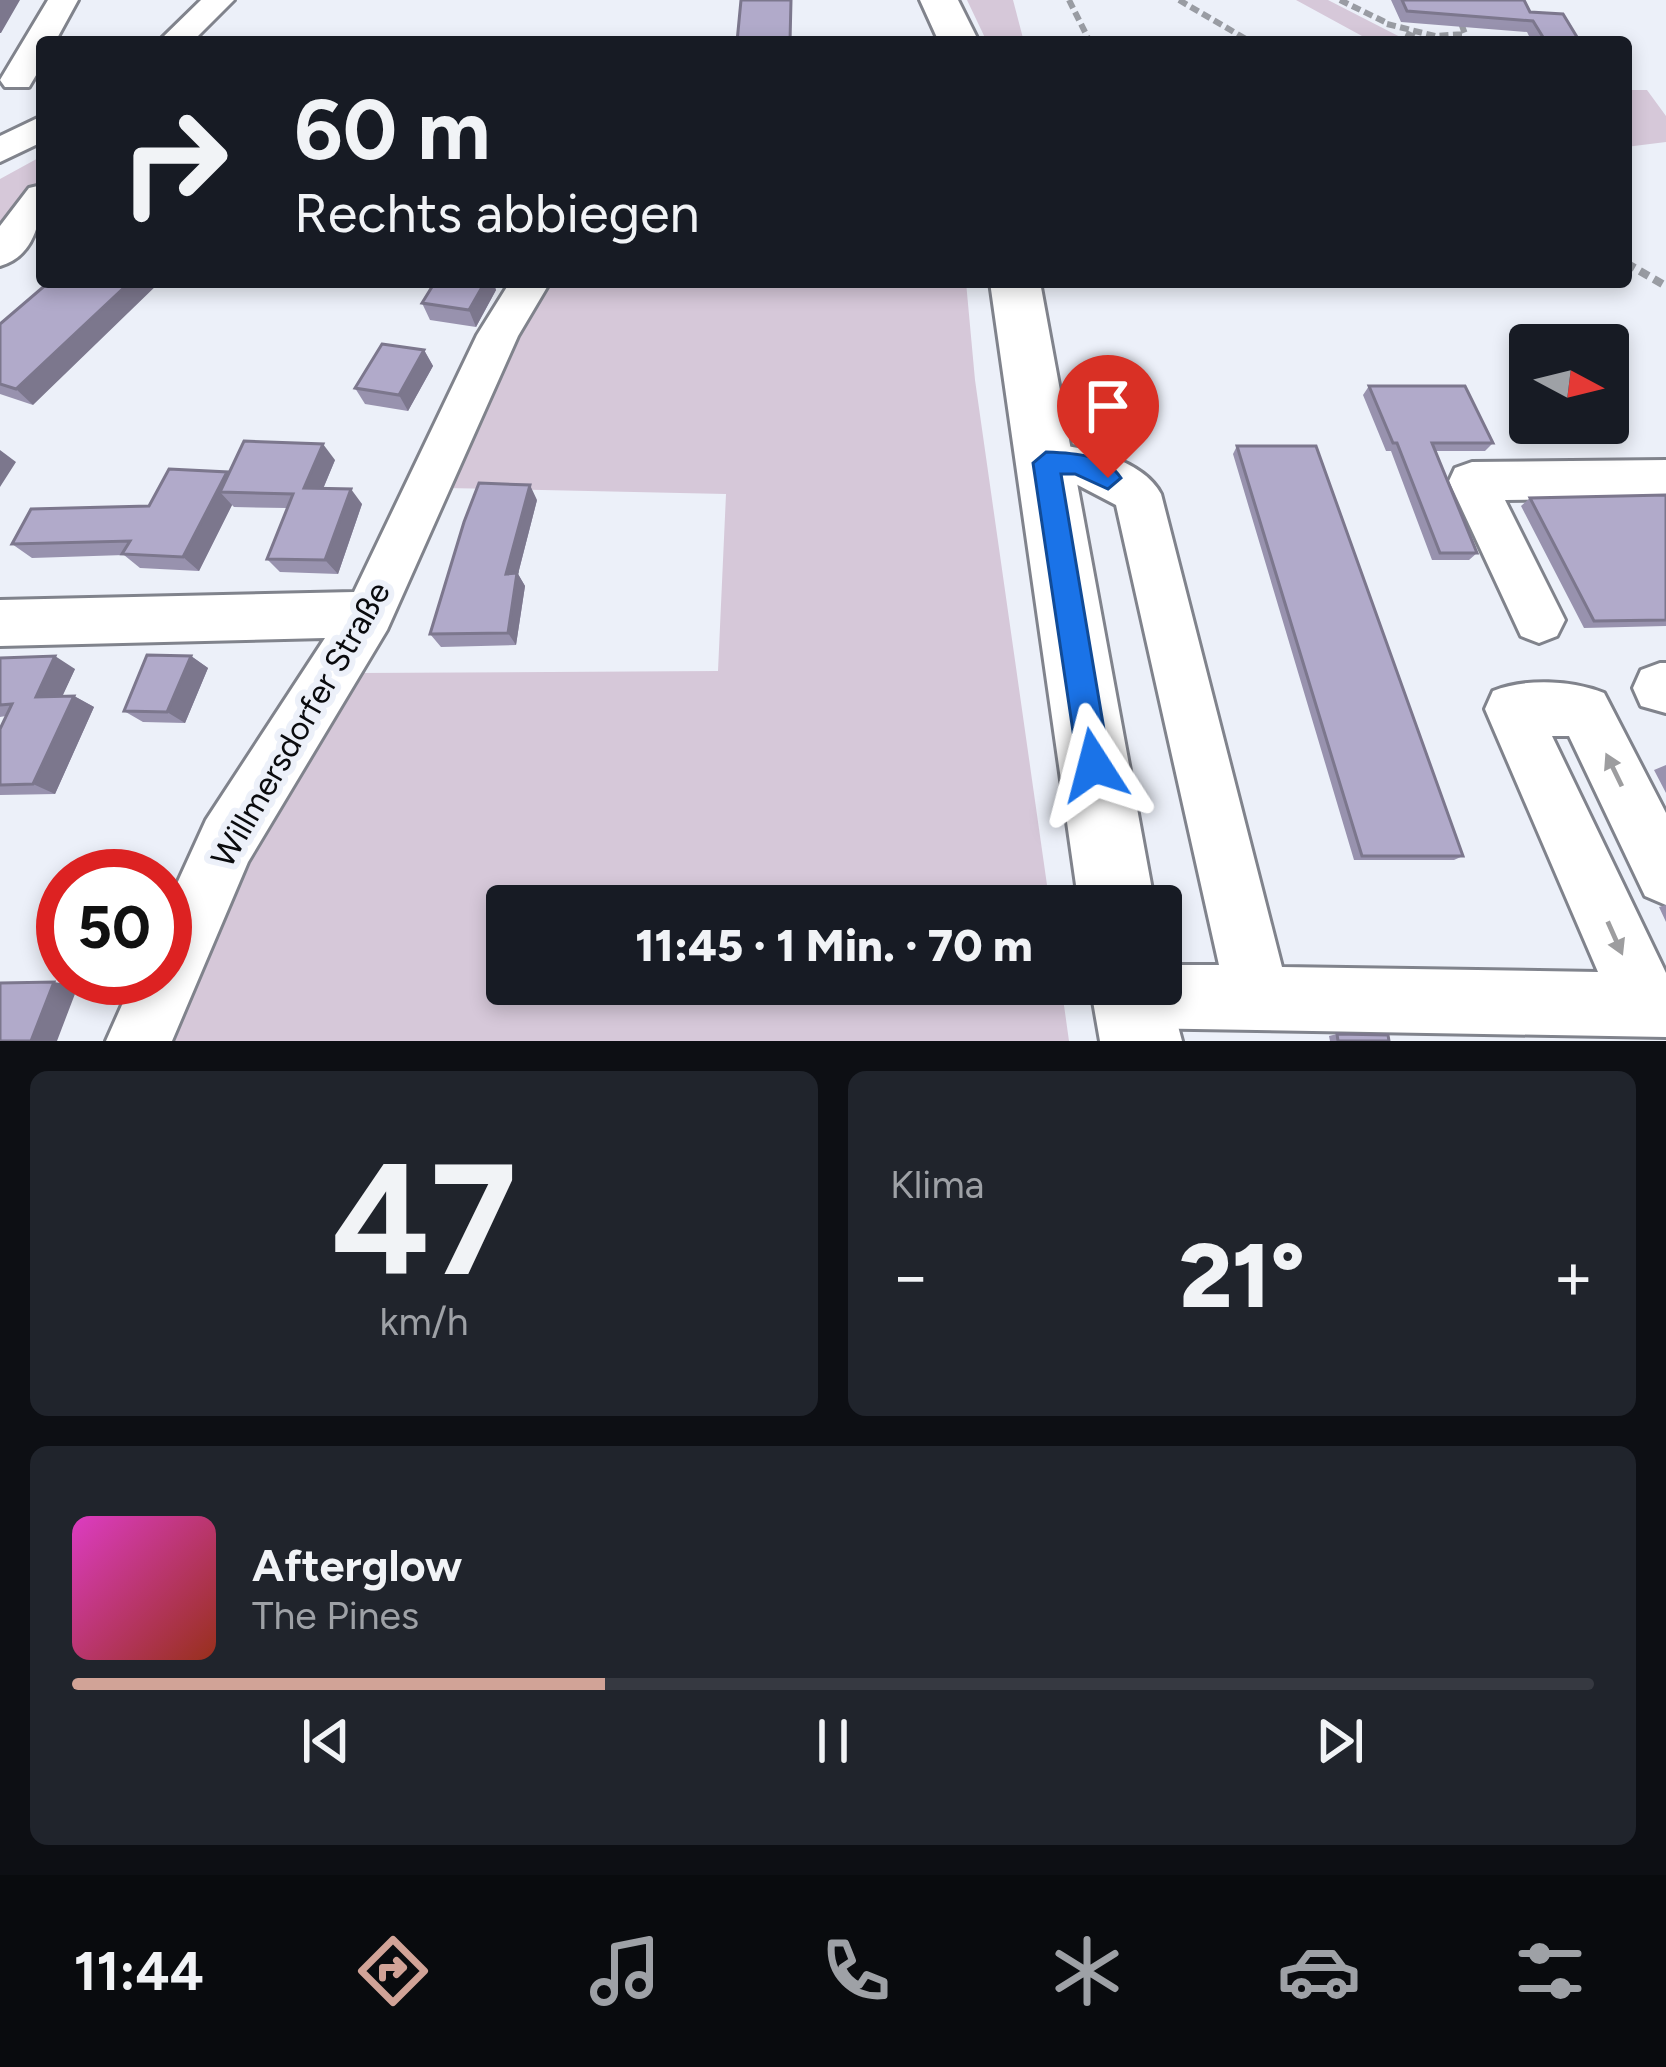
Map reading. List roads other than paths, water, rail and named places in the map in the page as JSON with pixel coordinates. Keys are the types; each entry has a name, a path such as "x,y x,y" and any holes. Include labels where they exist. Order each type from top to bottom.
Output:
{"main road":[{"path":"939,0 956,36"},
{"path":"1016,288 1114,885"}],"street":[{"path":"44,36 63,0"},
{"path":"69,36 86,0"},
{"path":"207,0 218,1"},
{"path":"180,36 218,1"},
{"path":"20,80 36,50"},
{"path":"0,151 36,130"},
{"path":"0,253 36,205"},
{"name":"Willmersdorfer Straße","path":"140,1041 227,841 369,614 498,335 526,288"},
{"path":"1046,463 1078,464 1137,494 1258,998"},
{"path":"1538,620 1472,481 1666,478"},
{"path":"0,623 369,614"},
{"path":"1135,1007 1258,998 1656,1005 1512,709 1585,711 1666,875"}]}
